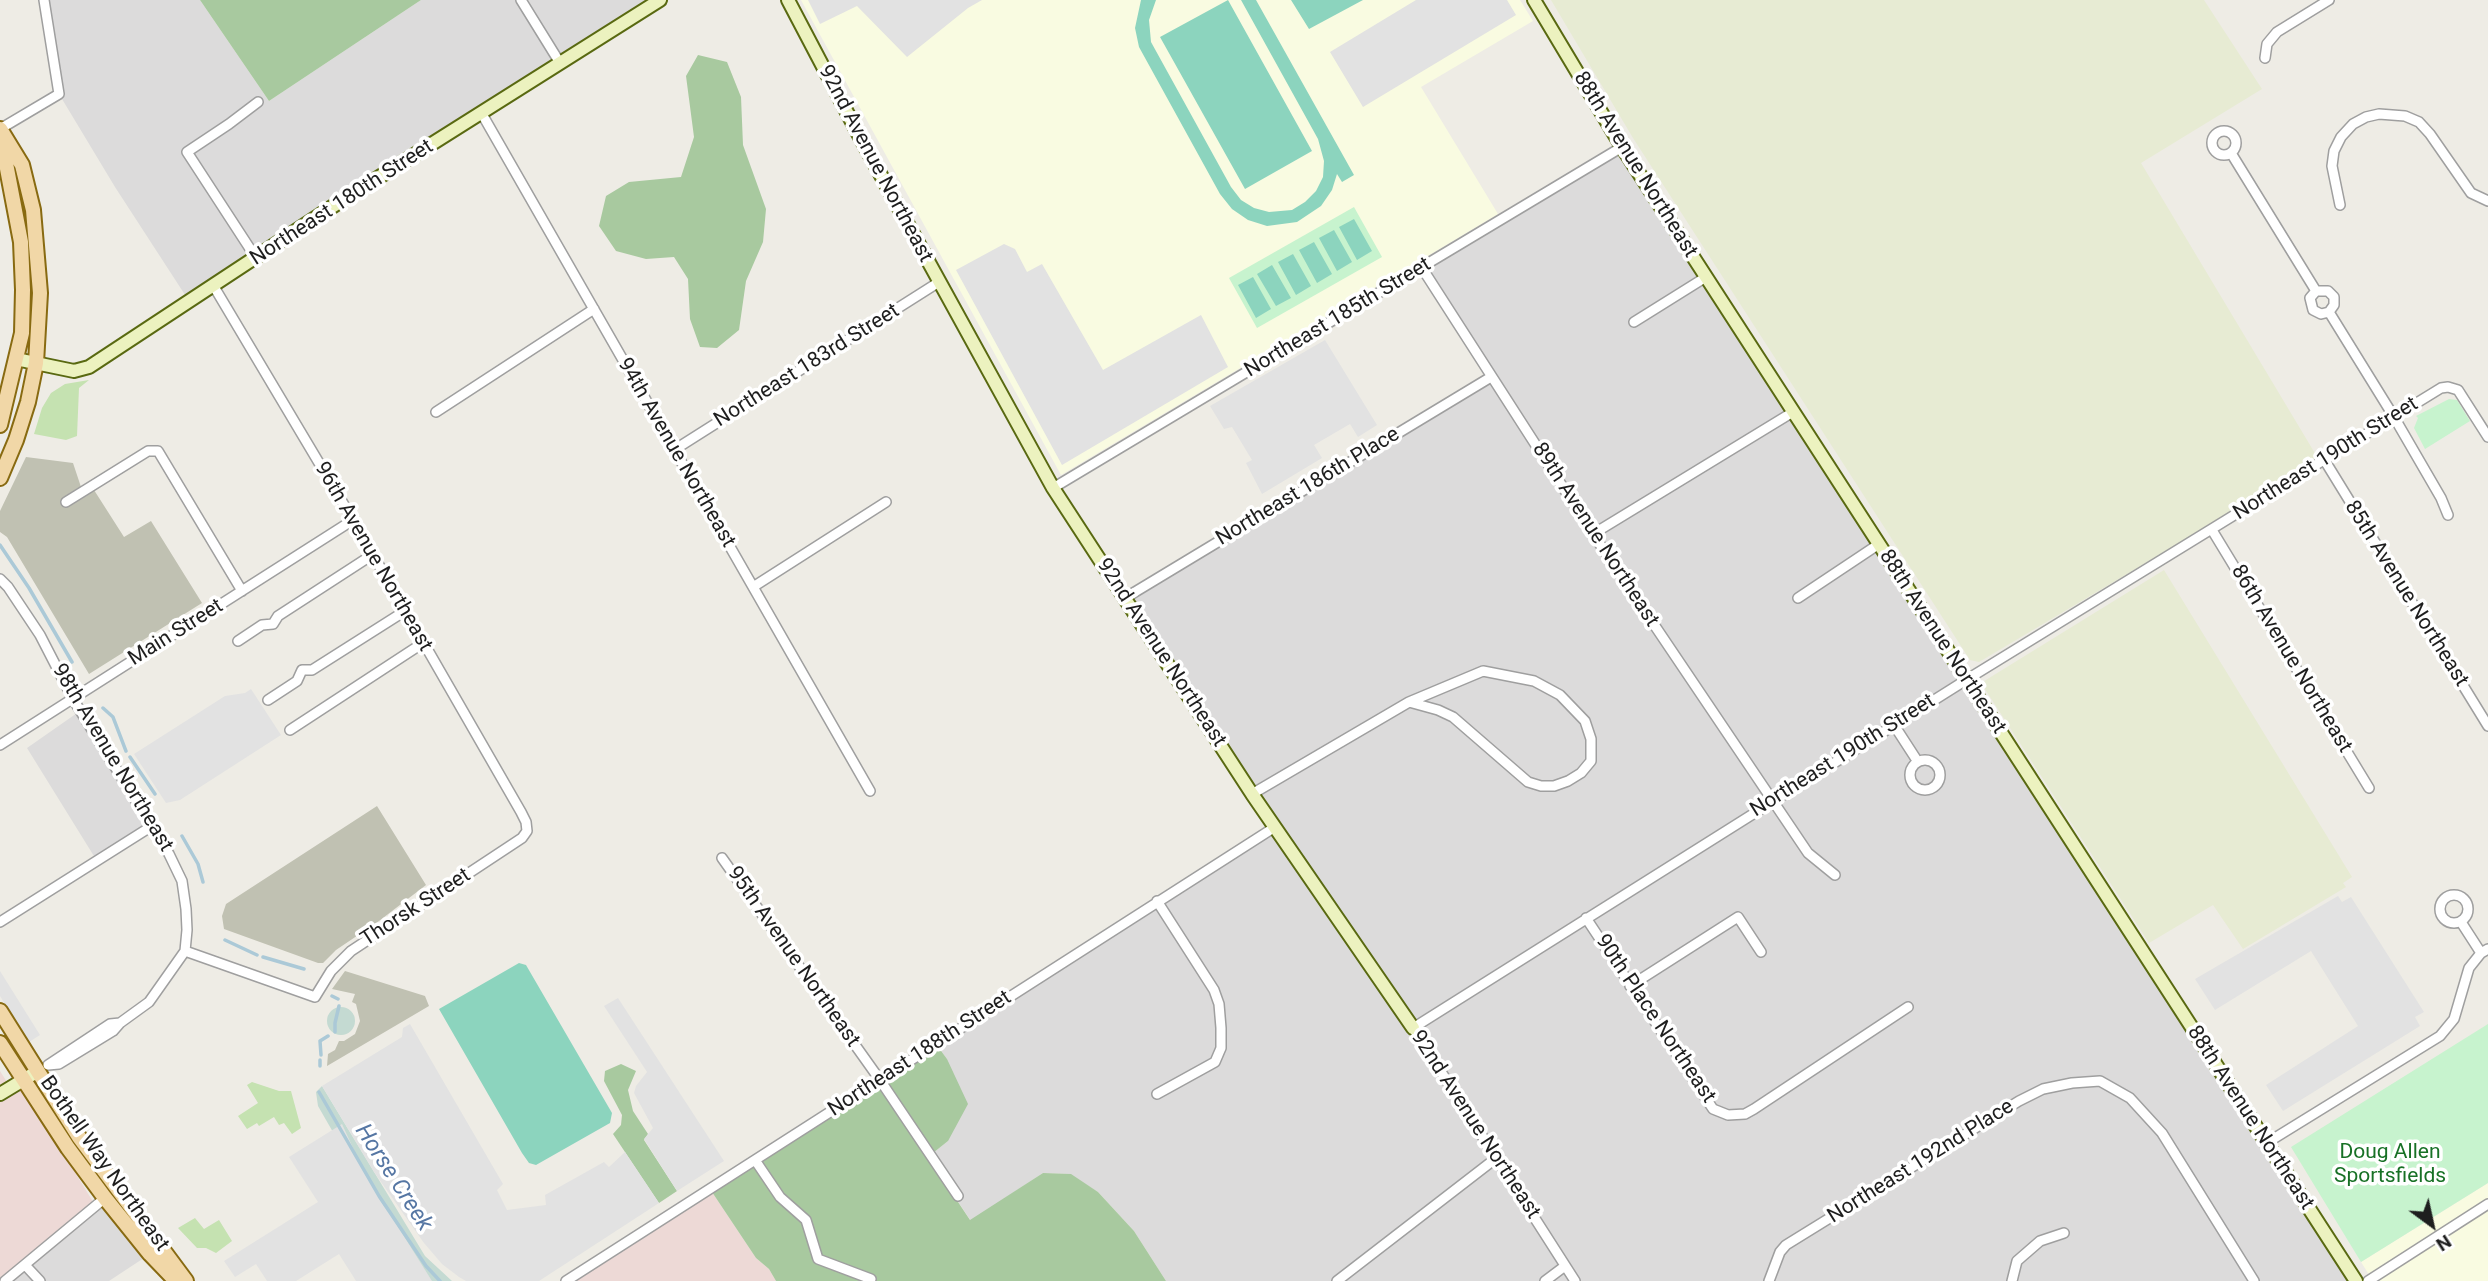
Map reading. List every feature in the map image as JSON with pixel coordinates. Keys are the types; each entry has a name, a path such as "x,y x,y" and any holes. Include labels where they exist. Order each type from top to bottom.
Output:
{"main road":[{"path":"0,129 20,242 23,290 22,333 0,425"},
{"path":"0,129 22,165 33,210 40,293 36,363 28,402 0,478"},
{"name":"Bothell Way Northeast","path":"0,1011 43,1068 79,1137 187,1281"},
{"name":"Bothell Way Northeast","path":"0,1043 68,1148 150,1254 176,1281"}],"street":[{"path":"0,129 59,94 44,0"},
{"path":"521,0 560,63"},
{"name":"Northeast 180th Street","path":"16,359 74,371 89,367 338,203 660,0"},
{"name":"92nd Avenue Northeast","path":"788,0 861,139 1053,488 1252,794 1413,1028 1575,1281"},
{"name":"88th Avenue Northeast","path":"1534,0 1622,147 2356,1281"},
{"path":"2265,58 2267,44 2277,32 2329,0"},
{"path":"256,258 187,152 258,102"},
{"name":"94th Avenue Northeast","path":"482,114 870,791"},
{"path":"2340,205 2332,166 2334,150 2353,124 2379,114 2405,116 2419,122 2471,193 2488,201"},
{"name":"Northeast 185th Street","path":"1053,488 1622,147"},
{"path":"2231,153 2316,291"},
{"name":"89th Avenue Northeast","path":"1422,268 1594,534 1772,801 1808,853 1835,875"},
{"path":"1634,322 1706,277"},
{"name":"Northeast 183rd Street","path":"674,450 939,282"},
{"name":"96th Avenue Northeast","path":"213,285 353,520 526,822 527,831"},
{"path":"2324,289 2332,293 2334,305 2329,312 2320,314 2313,310 2310,302 2316,291 2324,289"},
{"path":"436,412 594,309"},
{"path":"2329,312 2394,417 2448,515"},
{"name":"Northeast 186th Place","path":"1125,598 1491,377"},
{"name":"Northeast 190th Street","path":"1413,1028 1966,680 2441,388 2458,390 2488,438"},
{"path":"1594,534 1793,412"},
{"path":"66,502 148,451 158,451 242,591"},
{"name":"85th Avenue Northeast","path":"2325,461 2488,726"},
{"path":"753,587 886,502"},
{"name":"Main Street","path":"0,745 353,520"},
{"name":"86th Avenue Northeast","path":"2212,530 2369,788"},
{"path":"1798,597 1879,544"},
{"path":"238,641 262,625 273,624 278,616 372,555"},
{"name":"98th Avenue Northeast","path":"0,579 40,635 73,699 169,853 181,881 186,909 185,951"},
{"path":"268,699 297,681 302,670 312,670 405,611"},
{"path":"290,730 423,643"},
{"path":"1252,794 1409,702 1483,671 1534,681 1560,695 1585,721 1591,739 1591,761 1581,773 1554,786 1528,782 1453,717 1409,702"},
{"path":"1894,725 1918,762"},
{"path":"0,922 152,826"},
{"name":"Northeast 188th Street","path":"566,1281 1275,827"},
{"name":"Thorsk Street","path":"185,951 315,997 331,971 351,951 522,838 527,831"},
{"name":"95th Avenue Northeast","path":"722,858 880,1080 958,1196"},
{"path":"1157,901 1214,990 1222,1028 1221,1048 1215,1062 1157,1094"},
{"path":"1630,986 1738,917 1761,951"},
{"name":"90th Place Northeast","path":"1586,918 1713,1109 1728,1115 1745,1114 1754,1109 1908,1007"},
{"path":"2265,1144 2440,1036 2454,1019 2469,968 2484,951 2461,922"},
{"path":"0,1094 110,1024 120,1023 149,1002 185,951"},
{"name":"Northeast 192nd Place","path":"1769,1281 1780,1252 1786,1245 2019,1101 2043,1089 2100,1081 2130,1098 2162,1133 2254,1281"},
{"path":"1336,1281 1495,1159"},
{"path":"755,1160 780,1197 806,1220 818,1259 871,1279"},
{"path":"5,1281 105,1198"},
{"path":"2368,1281 2488,1204"},
{"path":"2012,1281 2017,1261 2040,1241 2064,1233"},
{"path":"25,1265 40,1281"},
{"path":"1545,1281 1565,1266"}],"shaded area":[{"path":"44,0 200,0 269,101 421,0 660,0 189,301 59,94"},
{"path":"801,0 1520,0 1533,21 1421,87 1498,214 1061,475"},
{"path":"808,0 982,0 968,8 907,57 857,6 820,24"},
{"path":"1416,0 1507,0 1516,15 1363,107 1330,52"},
{"path":"1551,0 2204,0 2262,89 2141,163 2319,460 1979,662 1970,660 1633,138"},
{"path":"1622,147 2356,1281 1166,1281 1134,1231 1098,1192 1068,1174 1043,1173 971,1221 928,1157 948,1141 947,1059 936,1044 1275,827 1125,598 1491,377 1422,268"},
{"path":"1004,244 1015,249 1027,272 1042,264 1103,370 1201,315 1228,367 1062,465 956,270"},
{"path":"1325,340 1377,425 1358,437 1350,424 1314,445 1322,458 1262,494 1246,463 1252,460 1232,427 1224,429 1210,406"},
{"path":"26,457 73,463 84,496 94,490 124,537 151,521 202,603 89,674 7,537 0,532 0,511"},
{"path":"2164,570 2352,877 2343,883 2346,887 2243,949 2213,905 2149,943 1981,683"},
{"path":"251,689 281,735 180,800 166,803 134,754 225,696 245,693"},
{"path":"80,711 152,826 97,861 27,748"},
{"path":"377,806 426,885 336,950 323,963 224,929 222,916 226,904"},
{"path":"2338,896 2342,902 2351,897 2424,1012 2415,1017 2420,1026 2283,1111 2266,1085 2358,1026 2311,951 2215,1010 2195,979"},
{"path":"0,971 40,1035 29,1042 0,996"},
{"path":"345,971 425,996 429,1006 327,1066 328,1054 335,1050 339,1041 355,1034 360,1021 356,1004 352,1002 355,994 332,989"},
{"path":"618,998 724,1161 677,1191 644,1139 653,1128 634,1093 647,1072 604,1006"},
{"path":"341,1007 351,1011 355,1021 351,1031 341,1035 331,1031 327,1021 331,1011"},
{"path":"410,1024 503,1184 497,1190 507,1210 546,1205 545,1195 604,1162 609,1167 625,1152 659,1203 539,1281 466,1281 459,1277 442,1264 424,1243 374,1172 322,1086 402,1037 403,1028"},
{"path":"0,1071 10,1087 21,1084 95,1205 5,1281 0,1281"},
{"path":"322,1086 425,1256 452,1281 430,1281 407,1261 318,1106 316,1092"},
{"path":"342,1124 365,1174 432,1281 356,1281 339,1254 296,1281 267,1281 256,1264 235,1277 224,1261 318,1202 289,1157"},
{"path":"2488,1183 2488,1281 2373,1281 2361,1262"},
{"path":"710,1189 756,1258 769,1269 776,1281 566,1281"},
{"path":"105,1198 150,1254 109,1281 5,1281"}],"green space":[{"path":"200,0 421,0 269,101"},
{"path":"1141,0 1156,0 1149,20 1151,42 1231,187 1241,200 1254,208 1269,212 1292,210 1316,191 1323,177 1324,161 1318,139 1241,0 1256,0 1354,175 1342,182 1337,174 1332,190 1321,206 1297,222 1267,226 1248,220 1232,209 1220,194 1139,47 1135,28"},
{"path":"1228,0 1312,151 1245,189 1160,37"},
{"path":"1291,0 1363,0 1309,29"},
{"path":"698,55 727,62 741,97 743,145 766,209 763,242 746,281 739,330 717,348 700,347 690,319 688,279 674,257 646,259 616,251 599,226 606,196 629,182 681,177 694,137 686,76"},
{"path":"1354,207 1382,257 1257,328 1229,278"},
{"path":"1354,219 1372,251 1357,260 1339,227"},
{"path":"1334,230 1352,262 1337,271 1319,238"},
{"path":"1314,242 1332,274 1317,283 1299,250"},
{"path":"1293,254 1311,286 1296,295 1278,262"},
{"path":"1272,265 1291,298 1276,306 1257,274"},
{"path":"1253,277 1271,309 1256,318 1238,285"},
{"path":"89,380 79,388 77,436 66,440 34,434 42,408 51,393 65,384"},
{"path":"2449,399 2457,400 2470,421 2425,449 2414,428 2418,418 2416,416"},
{"path":"519,963 526,965 612,1113 610,1123 536,1165 529,1163 522,1153 439,1009"},
{"name":"Doug Allen Sportsfields","path":"2488,1024 2488,1183 2361,1262 2291,1147"},
{"path":"936,1044 947,1059 968,1104 948,1141 928,1157 970,1220 1043,1173 1071,1174 1098,1192 1134,1231 1166,1281 776,1281 769,1269 756,1258 710,1189"},
{"path":"621,1064 636,1071 628,1090 633,1111 648,1134 644,1140 677,1191 659,1203 613,1134 621,1125 622,1115 604,1081 605,1071"},
{"path":"252,1082 279,1091 291,1091 301,1128 292,1134 284,1123 279,1125 274,1117 259,1126 257,1123 247,1129 238,1116 258,1103 247,1085"},
{"path":"195,1218 204,1229 219,1220 232,1241 216,1253 206,1248 197,1248 178,1228"}],"waterway":[{"name":"Horse Creek","path":"0,545 29,588 72,662"},
{"name":"Horse Creek","path":"103,708 113,717 126,751"},
{"name":"Horse Creek","path":"130,757 155,794"},
{"name":"Horse Creek","path":"182,836 198,864 203,882"},
{"name":"Horse Creek","path":"225,940 257,955"},
{"name":"Horse Creek","path":"263,957 304,969"},
{"name":"Horse Creek","path":"332,996 338,999"},
{"name":"Horse Creek","path":"335,1032 339,1006"},
{"name":"Horse Creek","path":"321,1055 320,1041 328,1036"},
{"name":"Horse Creek","path":"320,1060 320,1066"},
{"name":"Horse Creek","path":"319,1092 379,1196 426,1266 440,1281"}]}
